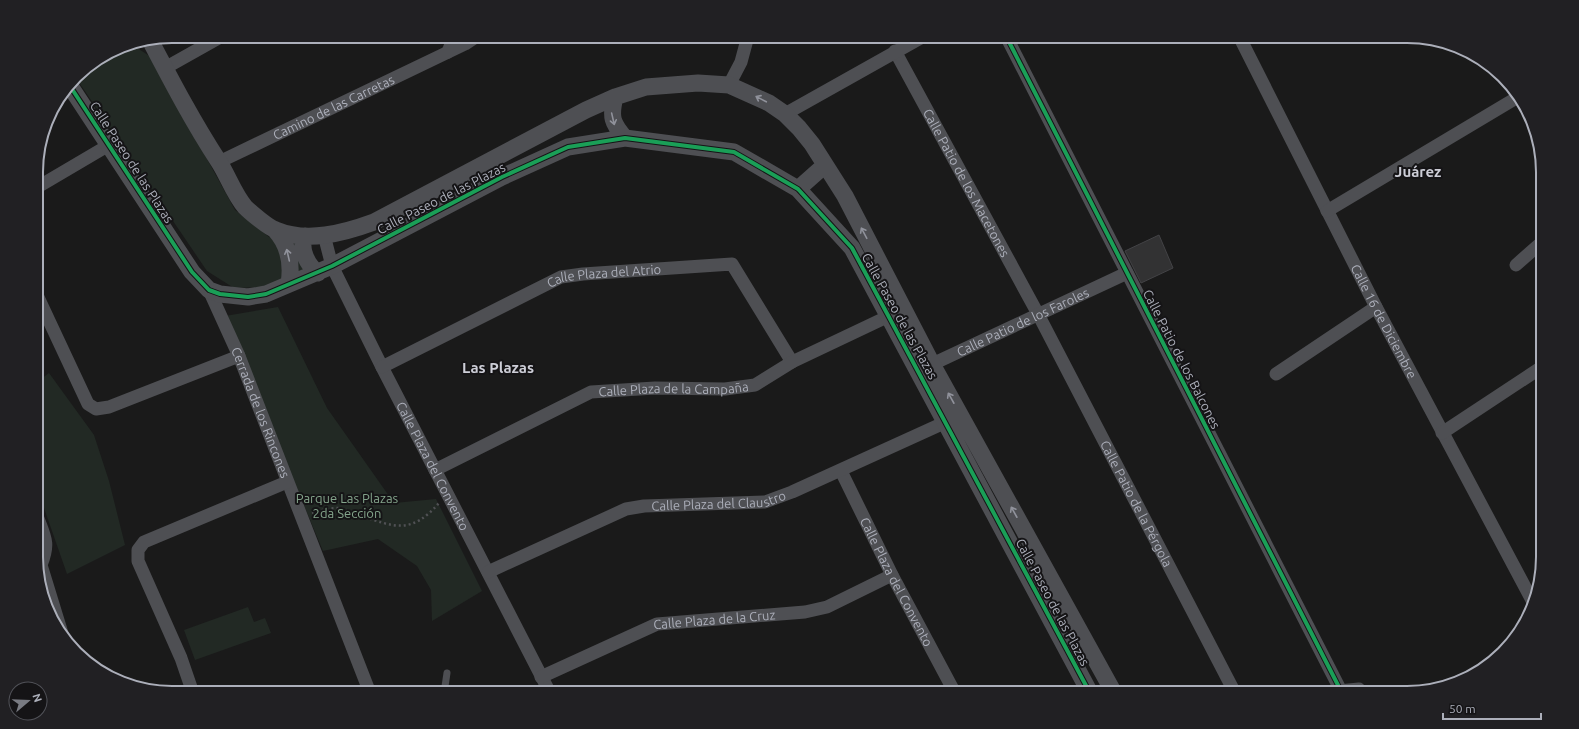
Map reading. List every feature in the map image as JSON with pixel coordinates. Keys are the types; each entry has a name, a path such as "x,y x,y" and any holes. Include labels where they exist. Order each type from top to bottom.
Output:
{"street":[{"path":"165,68 210,43"},
{"path":"448,52 451,43"},
{"name":"Camino de las Carretas","path":"219,162 464,43"},
{"path":"729,85 741,62 746,43"},
{"path":"786,114 910,43"},
{"name":"Calle Patio de los Balcones","path":"1010,43 1338,686"},
{"name":"Calle 16 de Diciembre","path":"1243,43 1376,307 1442,434 1530,596"},
{"name":"Calle Paseo de las Plazas","path":"152,44 203,140 219,162 245,207 275,230 305,236 324,235 354,230 374,222 586,110 615,97 646,86 698,83 729,85 750,93 786,114 812,144 845,196 925,367 946,422 1086,686"},
{"name":"Calle Patio de los Macetones","path":"895,51 1038,314"},
{"name":"Calle Paseo de las Plazas","path":"73,90 183,260 209,290 229,296 248,297 266,294 325,270 502,177 568,147 625,138 734,152 798,189 852,248 889,316 925,367 1110,686"},
{"path":"615,97 611,110 612,119 615,127 625,138"},
{"path":"1327,211 1514,100"},
{"path":"43,184 109,145"},
{"path":"798,189 825,165"},
{"path":"275,230 283,241 288,253 291,272 289,284"},
{"name":"Calle Plaza del Convento","path":"324,235 325,270 382,367 546,686"},
{"path":"305,236 302,242 309,264 325,270"},
{"path":"1516,265 1536,247"},
{"name":"Calle Plaza del Atrio","path":"382,367 561,277 583,274 732,264 792,362"},
{"name":"Calle Patio de los Faroles","path":"925,367 1127,273"},
{"name":"Cerrada de los Rincones","path":"209,290 239,356 367,686"},
{"path":"1276,374 1376,307"},
{"path":"43,308 88,404 96,409 109,407 239,356"},
{"name":"Calle Patio de la Pérgola","path":"1038,314 1232,686"},
{"name":"Calle Plaza de la Campaña","path":"435,470 591,392 654,388 725,389 755,385 792,362 889,316"},
{"path":"1442,434 1536,371"},
{"name":"Calle Plaza del Claustro","path":"488,572 626,509 644,506 765,502 840,471 946,422"},
{"name":"Calle Plaza del Convento","path":"840,471 892,575 951,686"},
{"path":"190,686 182,658 138,561 138,550 144,542 287,482"},
{"path":"43,531 47,541 46,554 43,560"},
{"name":"Calle Plaza de la Cruz","path":"541,677 656,624 805,612 826,607 892,575"},
{"path":"44,576 56,612"}],"lane":[{"path":"445,686 447,673"}],"path":[{"path":"301,517 323,510 340,508 382,523 406,526 425,518 447,493"}],"green space":[{"path":"137,48 151,57 235,210 269,237 309,242 318,267 266,287 234,288 207,271 79,83 107,60 130,50"},
{"name":"Parque Las Plazas 2da Sección","path":"278,307 327,408 394,503 436,499 482,591 432,621 431,590 417,566 378,539 323,551 225,316"},
{"path":"49,373 94,435 109,481 125,545 67,574 43,505 43,378"},
{"path":"248,607 254,622 265,618 271,633 195,660 184,630"}],"building":[{"path":"1159,235 1173,268 1141,283 1125,251"}],"cycle path":[{"path":"1010,43 1338,686"},
{"path":"73,90 192,272 209,290 220,294 248,297 266,294 332,266 502,177 568,147 625,138 734,152 798,189 852,248 1086,686"}],"district":[{"name":"Juárez","path":"1418,171"},
{"name":"Las Plazas","path":"498,367"}]}
